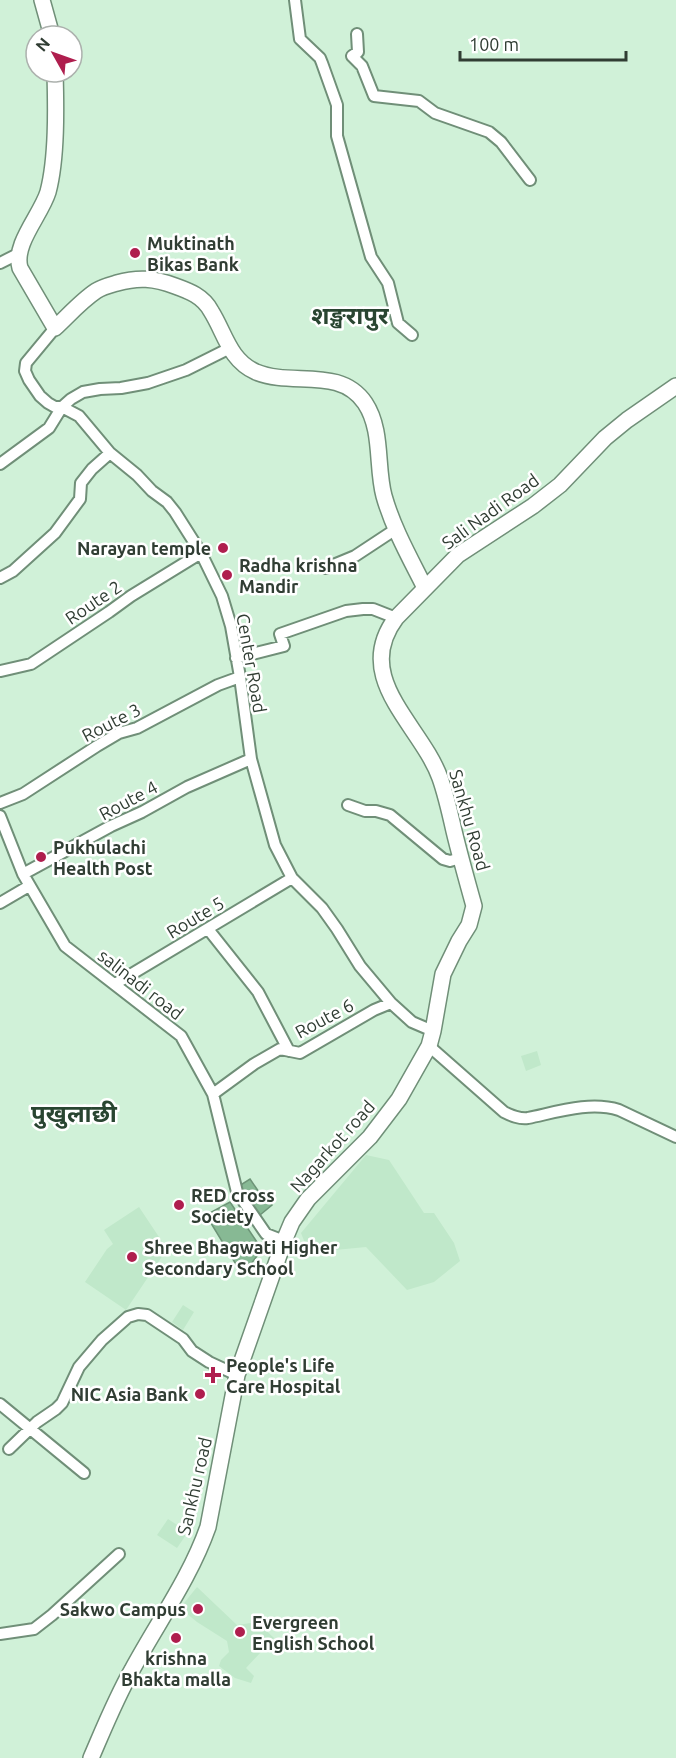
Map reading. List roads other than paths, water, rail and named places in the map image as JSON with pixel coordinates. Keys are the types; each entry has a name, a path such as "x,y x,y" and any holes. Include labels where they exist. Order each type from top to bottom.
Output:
{"main road":[{"path":"42,0 48,24"},
{"path":"55,84 56,100 51,174 47,193 18,254 18,261 55,328 96,291 123,281 150,278 184,289 201,298 210,309 236,357 257,372 286,379 326,380 350,387 360,397 371,415 378,444 381,483 390,515 425,588"},
{"name":"Sali Nadi Road","path":"425,588 458,555 560,485 605,438 676,386"},
{"name":"Sankhu Road","path":"425,588 388,628 383,641 381,660 383,675 390,695 429,754 440,777 474,906 469,925 443,974 429,1046"},
{"name":"Nagarkot road","path":"284,1241 292,1222 308,1199 370,1137 399,1099 429,1046"},
{"name":"Sankhu road","path":"92,1758 131,1670 181,1587 208,1527 237,1375 284,1241"}],"street":[{"path":"295,0 300,39 320,58 337,105 337,136 370,257 388,283 398,323 412,335"},
{"path":"357,34 358,52 352,56 362,66 374,96 419,101 435,114 489,132 501,142 530,180"},
{"path":"0,263 18,254"},
{"name":"Center Road","path":"55,328 29,358 24,372 44,400 79,416 110,453 167,502 201,553 222,596 231,626 251,759 275,844 292,878 322,908 338,929 360,966 391,1004 412,1022 433,1030"},
{"path":"0,464 49,428 62,407 83,392 148,383 186,370 230,348"},
{"path":"0,578 13,571 55,533 80,499 81,483 92,469 110,453"},
{"path":"326,568 355,556 396,529"},
{"name":"Route 2","path":"1,671 31,664 131,596 201,553"},
{"path":"236,658 284,646 280,634 346,611 374,609 396,618"},
{"name":"Route 3","path":"0,803 23,794 119,733 137,728 218,685 240,677"},
{"name":"Route 4","path":"22,874 187,788 251,759"},
{"path":"348,805 365,811 390,815 443,859 450,861 461,858"},
{"name":"salinadi road","path":"0,816 22,874 65,946 181,1036 213,1094 237,1192 266,1234 284,1241"},
{"name":"Route 5","path":"115,984 292,878"},
{"path":"0,903 29,886"},
{"path":"208,929 258,992 289,1051"},
{"name":"Route 6","path":"213,1094 254,1064 280,1049 300,1053 374,1010 391,1004"},
{"path":"429,1046 504,1112 520,1119 582,1107 609,1107 676,1137"},
{"path":"9,1449 37,1422 56,1409 62,1402 79,1367 102,1340 128,1317 138,1314 157,1320 183,1339 192,1351 208,1362 237,1375"},
{"path":"0,1404 84,1473"},
{"path":"0,1634 34,1629 52,1616 118,1554"}],"place":[{"name":"Muktinath Bikas Bank","path":"135,253"},
{"name":"Narayan temple","path":"223,548"},
{"name":"Radha krishna Mandir","path":"227,575"},
{"name":"Pukhulachi Health Post","path":"41,857"},
{"name":"RED cross Society","path":"179,1205"},
{"name":"Shree Bhagwati Higher Secondary School","path":"132,1257"},
{"name":"People's Life Care Hospital","path":"213,1375"},
{"name":"NIC Asia Bank","path":"200,1394"},
{"name":"Sakwo Campus","path":"198,1609"},
{"name":"Evergreen English School","path":"240,1632"},
{"name":"krishna Bhakta malla","path":"176,1638"}],"district":[{"name":"शङ्खरापुर","path":"350,315"},
{"name":"पुखुलाछी","path":"74,1113"}]}
